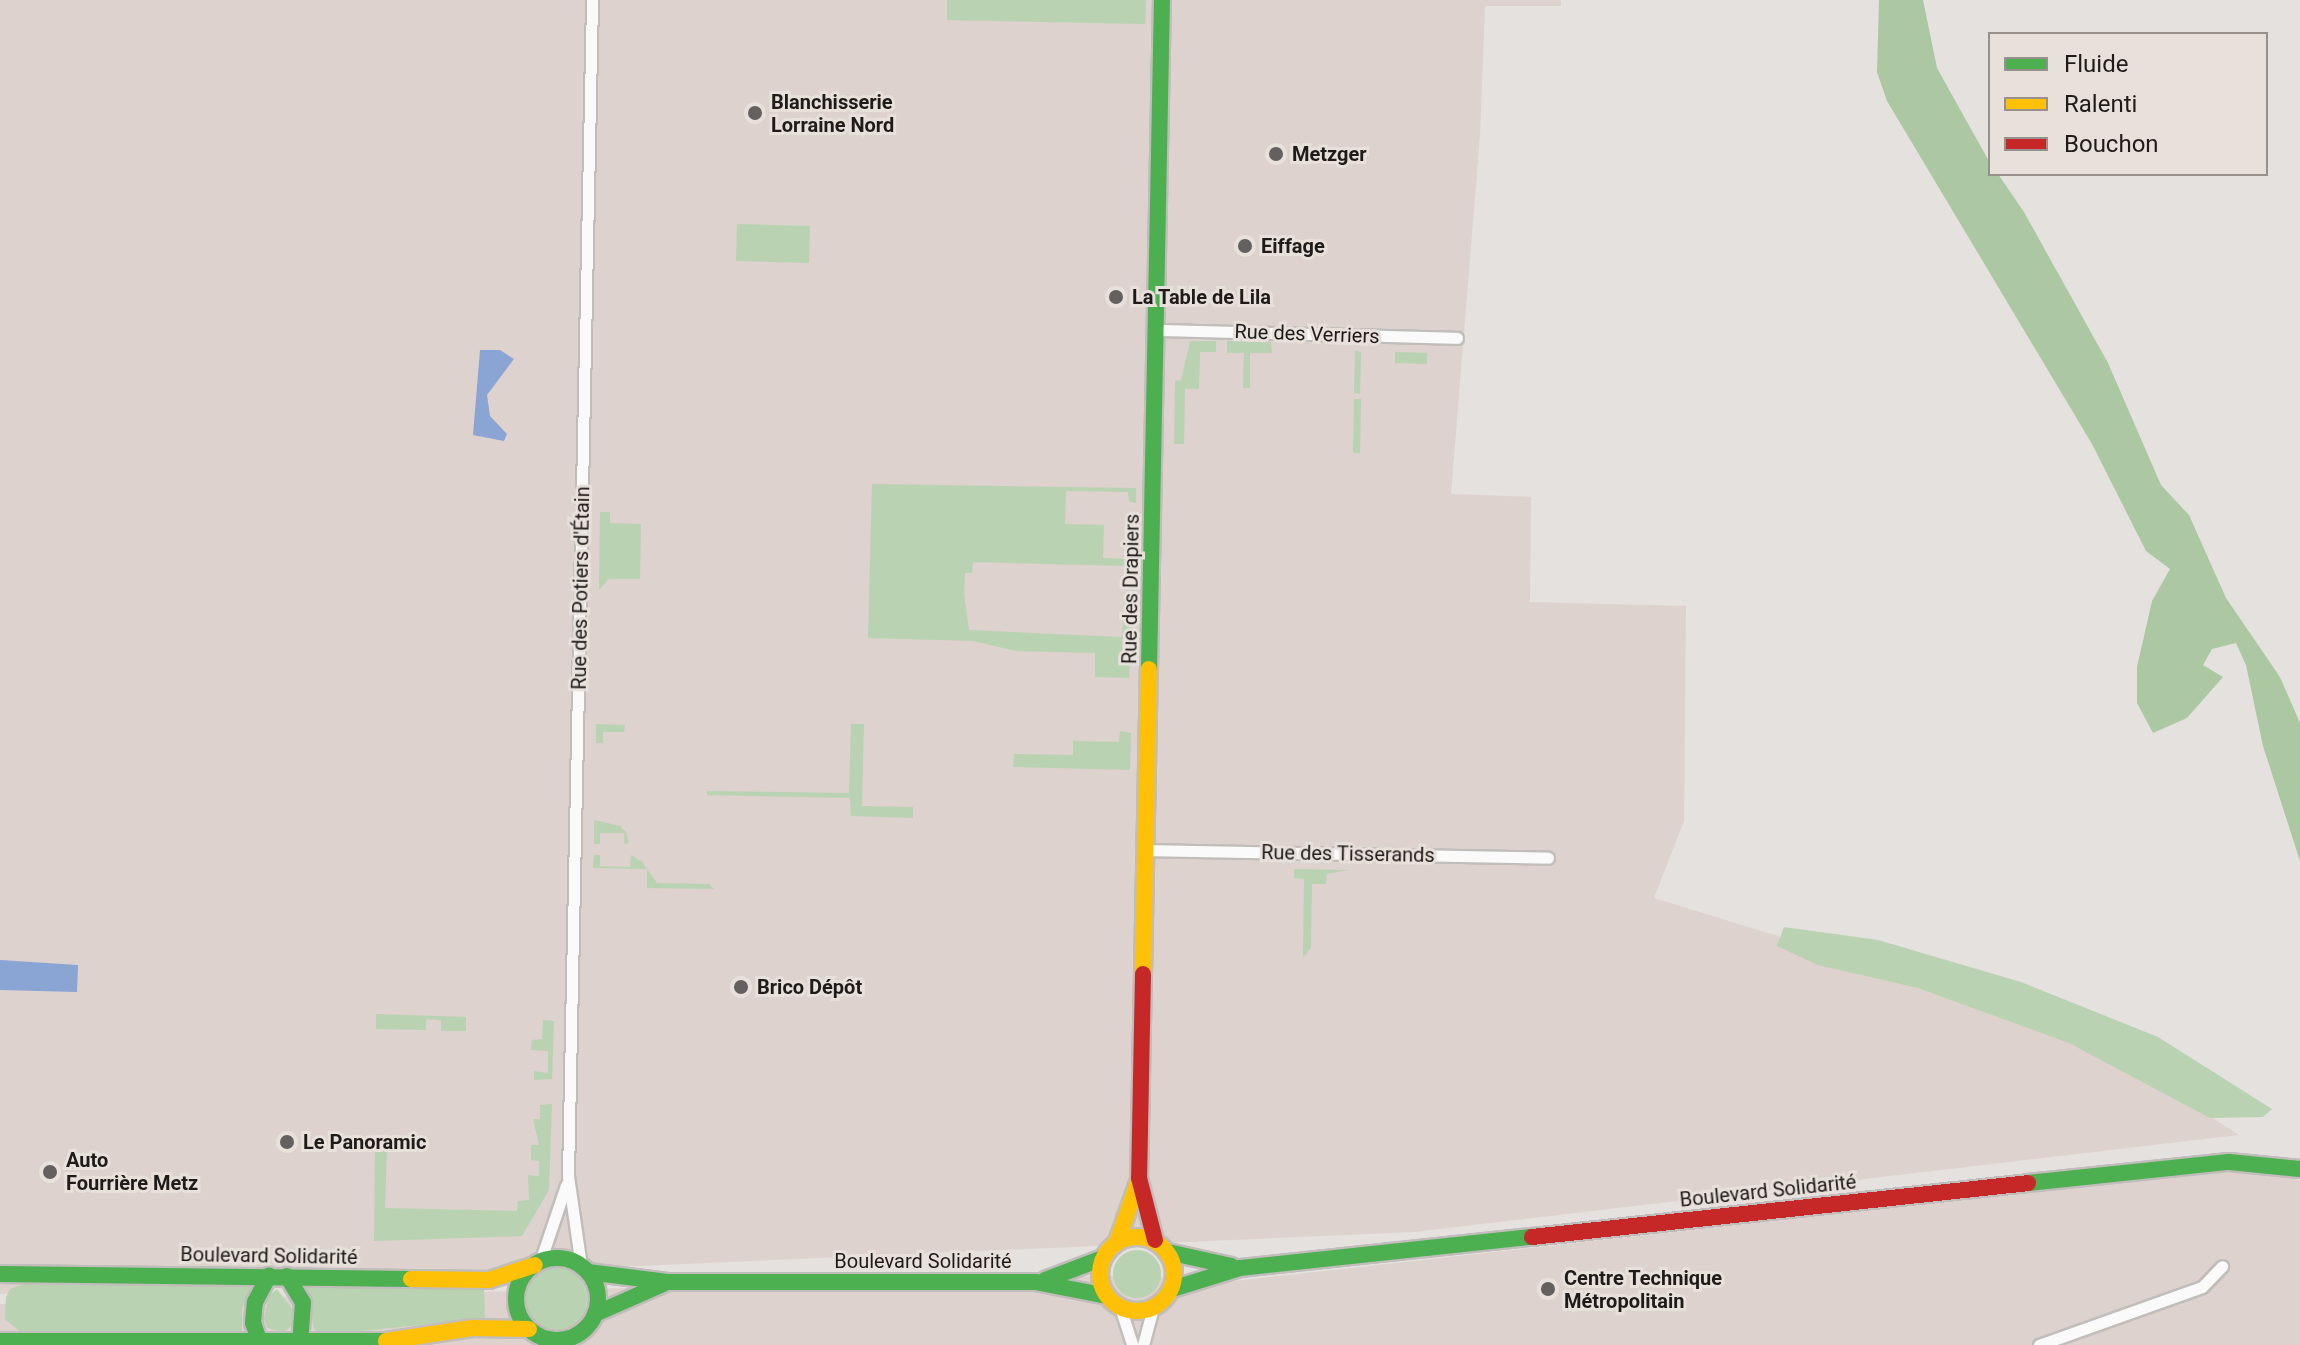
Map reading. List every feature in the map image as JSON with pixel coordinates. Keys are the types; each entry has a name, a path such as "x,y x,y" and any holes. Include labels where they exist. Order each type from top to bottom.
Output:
{"main road":[{"name":"Rue des Drapiers","path":"1155,1240 1139,1178 1162,0"},
{"name":"Boulevard Solidarité","path":"1172,1289 1240,1268 2229,1162 2300,1169"},
{"name":"Rue des Drapiers","path":"1117,1242 1139,1178"},
{"path":"1142,1236 1155,1240 1168,1252 1173,1263 1172,1289 1153,1308 1120,1307 1107,1296 1100,1277 1103,1258 1117,1242 1142,1236"},
{"name":"Boulevard Solidarité","path":"1168,1252 1240,1268"},
{"name":"Boulevard Solidarité","path":"1035,1282 1103,1258"},
{"path":"2,1337 373,1343 492,1327 551,1340 574,1340 595,1314 598,1295 584,1269 562,1259 537,1264 516,1296 535,1336"},
{"name":"Boulevard Solidarité","path":"1,1275 489,1280 537,1264"},
{"name":"Boulevard Solidarité","path":"584,1269 667,1282 1035,1282 1107,1296"},
{"path":"260,1343 253,1323 255,1302 269,1276"},
{"path":"287,1276 303,1303 300,1344"},
{"name":"Boulevard Solidarité","path":"595,1314 623,1297 667,1282"}],"street":[{"name":"Rue des Potiers d'Étain","path":"584,1269 568,1176 592,0"},
{"name":"Rue des Verriers","path":"1157,330 1457,338"},
{"name":"Rue des Tisserands","path":"1147,850 1548,858"},
{"name":"Rue des Potiers d'Étain","path":"537,1264 568,1176"},
{"path":"2039,1345 2202,1287 2222,1266"},
{"path":"1120,1307 1132,1345"},
{"path":"1143,1345 1153,1308"}],"shaded area":[{"path":"0,0 1561,0 1561,6 1485,6 1480,135 1451,494 1531,497 1530,602 1686,606 1684,821 1654,898 2067,1025 2239,1135 1414,1232 0,1294"},
{"path":"2228,1170 2280,1173 2300,1181 2300,1345 0,1345 0,1304 1140,1275 1217,1283"}],"green space":[{"path":"947,0 1146,0 1145,24 947,20"},
{"path":"1879,0 1923,0 1937,68 1988,159 1988,176 1999,176 2024,212 2108,363 2161,485 2189,515 2226,598 2280,677 2300,723 2300,861 2263,746 2246,665 2236,643 2212,649 2203,665 2223,677 2187,718 2153,733 2137,703 2137,667 2152,601 2170,569 2146,551 2092,444 1887,101 1877,72"},
{"path":"737,224 810,226 809,263 736,261"},
{"path":"1190,341 1216,341 1216,352 1200,352 1199,389 1185,389 1184,444 1174,444 1175,381 1181,380"},
{"path":"1227,341 1271,342 1272,353 1250,353 1250,388 1243,388 1244,353 1227,353"},
{"path":"1355,351 1361,352 1360,394 1354,393"},
{"path":"1395,352 1427,353 1427,364 1395,363"},
{"path":"1354,399 1361,399 1360,453 1353,453"},
{"path":"872,484 1136,488 1136,503 1129,502 1128,492 1066,491 1065,524 1104,525 1103,558 1134,559 1134,576 1124,575 1124,566 973,562 972,573 965,573 964,593 969,630 1122,637 1124,593 1134,590 1129,678 1095,677 1095,653 1016,651 973,641 868,638"},
{"path":"600,512 610,512 610,523 641,524 640,579 609,579 599,590"},
{"path":"596,724 625,725 624,732 603,732 603,743 596,743"},
{"path":"851,724 864,724 862,806 913,807 913,818 851,816 850,798 707,795 707,791 849,793"},
{"path":"1120,731 1131,733 1130,770 1013,767 1014,754 1073,755 1073,741 1119,742"},
{"path":"594,820 620,826 626,832 629,843 624,844 624,833 600,833 600,844 594,844"},
{"path":"594,855 600,855 600,866 630,867 631,855 647,869 593,868"},
{"path":"647,869 657,883 709,884 714,889 647,888"},
{"path":"1294,869 1349,870 1327,874 1326,884 1312,884 1311,948 1303,957 1304,879 1294,878"},
{"path":"1784,927 1878,940 2021,982 2158,1037 2272,1109 2263,1117 2210,1118 2069,1043 1918,988 1818,965 1777,946"},
{"path":"376,1014 466,1017 466,1031 441,1031 441,1020 426,1019 426,1030 376,1029"},
{"path":"543,1020 554,1021 552,1079 534,1080 534,1071 548,1073 548,1051 531,1050 532,1040 542,1039"},
{"path":"552,1104 549,1190 522,1236 374,1241 375,1146 387,1147 385,1208 517,1211 518,1201 529,1200 528,1175 539,1176 539,1161 531,1160 531,1145 539,1145 533,1119 540,1119 540,1105"},
{"path":"1137,1250 1154,1257 1161,1274 1154,1291 1137,1298 1120,1291 1113,1274 1120,1257"},
{"path":"556,1268 568,1270 578,1277 585,1287 585,1311 578,1321 568,1328 556,1330 544,1328 534,1321 527,1311 525,1299 527,1287 534,1277 544,1270"},
{"path":"27,1283 248,1283 251,1287 242,1309 242,1336 23,1334 5,1319 6,1297 10,1289"},
{"path":"303,1285 484,1289 485,1318 316,1336"},
{"path":"277,1289 293,1310 291,1326 284,1332 267,1328 264,1318 269,1296"}],"water":[{"path":"480,350 500,350 514,359 487,395 490,416 507,434 504,441 473,435"},
{"path":"0,960 78,965 77,992 0,990"}],"traffic: fast":[{"path":"1149,669 1162,0"},
{"path":"2028,1183 2229,1162 2300,1169"},
{"path":"1172,1289 1240,1268 1532,1237"},
{"path":"1168,1252 1231,1266"},
{"path":"557,1258 573,1261 586,1270 595,1283 598,1299 595,1315 586,1328 573,1337 557,1340 541,1337 528,1328 519,1315 516,1299 519,1283 528,1270 541,1261 557,1258"},
{"path":"1045,1280 1103,1258"},
{"path":"588,1272 667,1282 1035,1282 1107,1296"},
{"path":"0,1274 411,1279"},
{"path":"260,1343 253,1323 255,1302 269,1276"},
{"path":"287,1276 303,1303 300,1344"},
{"path":"595,1314 663,1284"},
{"path":"0,1341 386,1341"}],"traffic: slow":[{"path":"1143,974 1149,669"},
{"path":"1117,1242 1139,1180"},
{"path":"1130,1237 1144,1237 1158,1243 1168,1253 1174,1274 1172,1288 1158,1305 1144,1311 1130,1311 1116,1305 1106,1295 1100,1281 1100,1267 1106,1253 1116,1243 1130,1237"},
{"path":"411,1279 489,1280 535,1265"},
{"path":"386,1341 472,1328 529,1329"}],"traffic: jam":[{"path":"1143,974 1139,1178 1155,1240"},
{"path":"1532,1237 2028,1183"}],"place":[{"name":"Blanchisserie Lorraine Nord","path":"755,113"},
{"name":"Metzger","path":"1276,154"},
{"name":"Eiffage","path":"1245,246"},
{"name":"La Table de Lila","path":"1116,297"},
{"name":"Brico Dépôt","path":"741,987"},
{"name":"Le Panoramic","path":"287,1142"},
{"name":"Auto Fourrière Metz","path":"50,1172"},
{"name":"Centre Technique Métropolitain","path":"1548,1289"}]}
